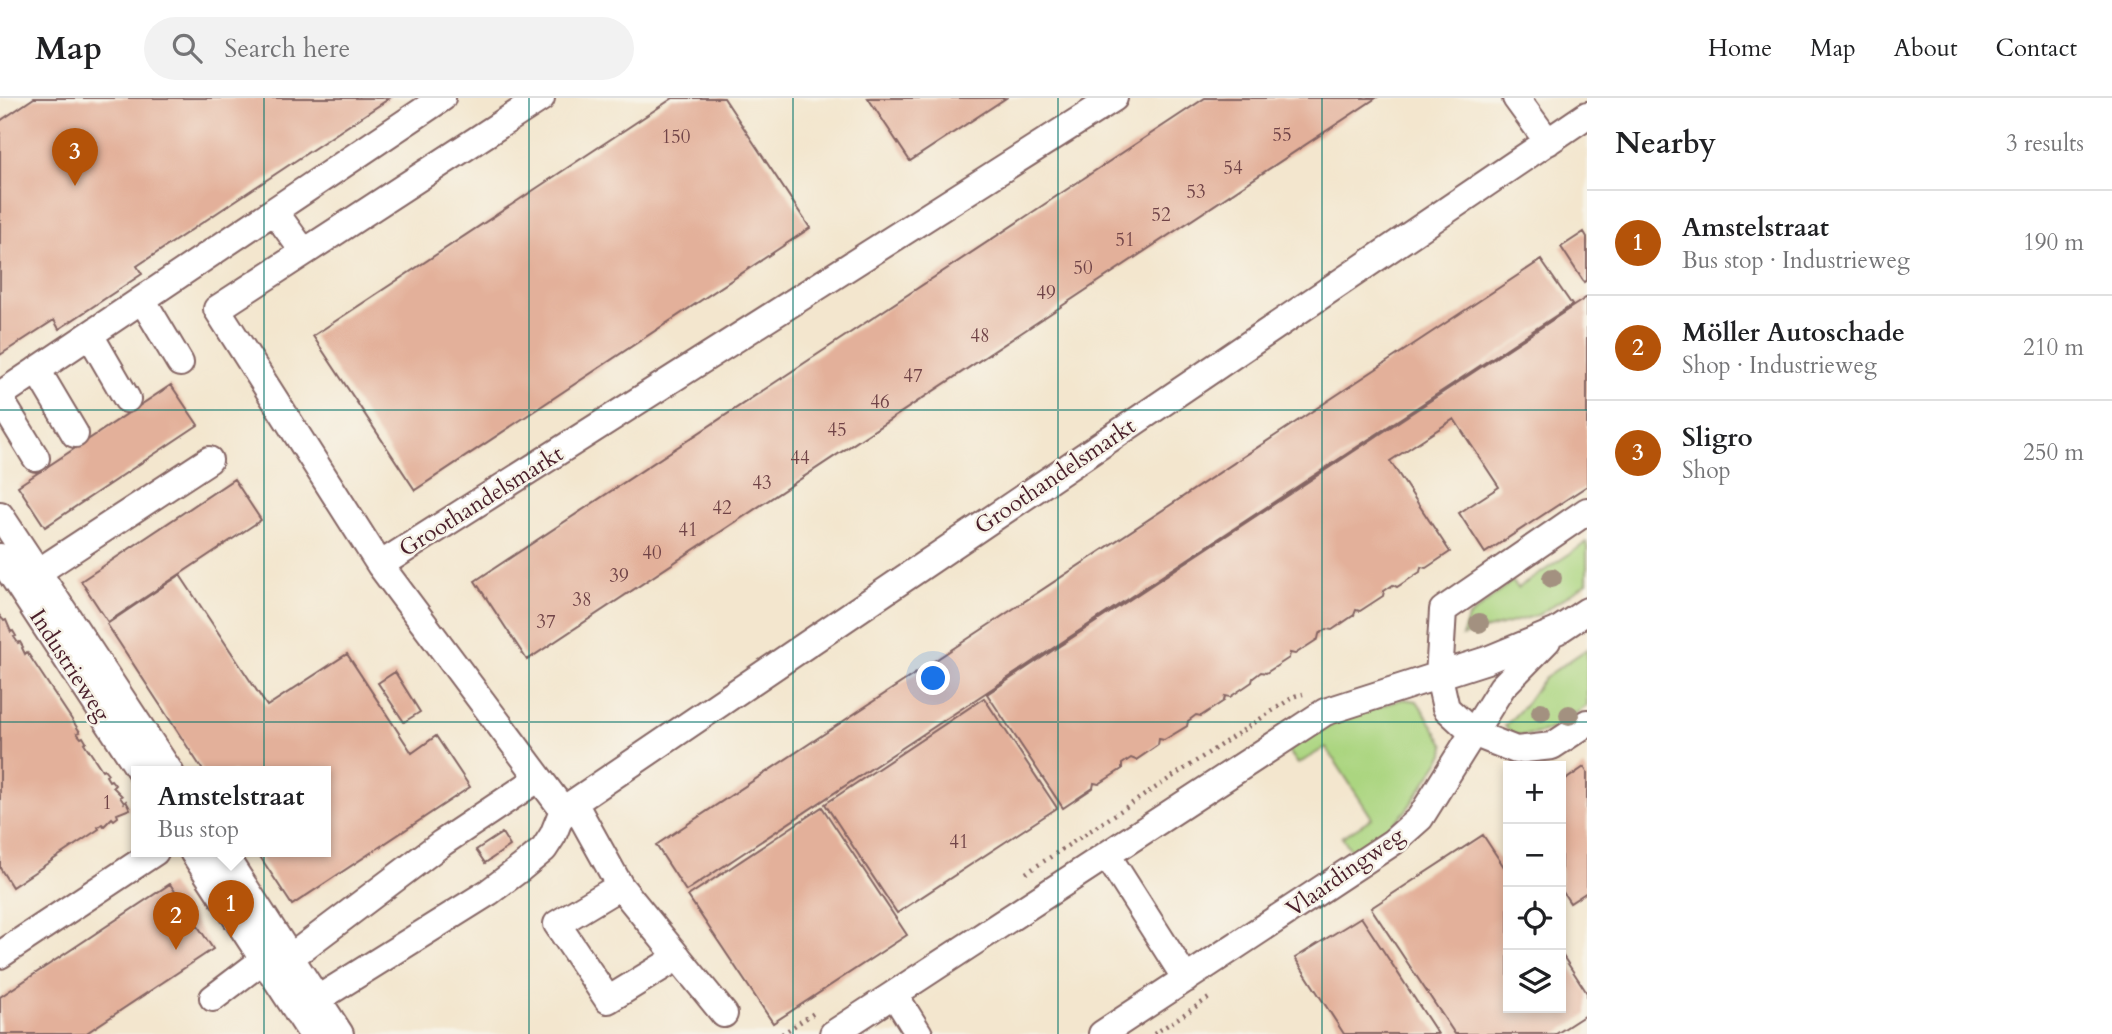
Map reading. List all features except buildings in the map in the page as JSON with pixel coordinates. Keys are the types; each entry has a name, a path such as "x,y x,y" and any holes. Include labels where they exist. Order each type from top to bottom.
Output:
{"street":[{"path":"36,458 0,397 443,98"},
{"name":"Groothandelsmarkt","path":"541,98 217,309 380,565 539,778 569,806 1587,115"},
{"name":"Groothandelsmarkt","path":"380,565 1114,98"},
{"path":"1516,98 1548,142"},
{"path":"275,212 304,252"},
{"path":"143,301 180,363"},
{"path":"90,335 127,399"},
{"path":"37,370 75,434"},
{"name":"Industrieweg","path":"37,572 209,460"},
{"path":"1587,511 1443,610 1439,677 1446,708 1473,733 1516,750 1552,746 1587,723"},
{"name":"Industrieweg","path":"0,515 166,766"},
{"name":"Industrieweg","path":"0,557 137,766"},
{"name":"Vlaardingweg","path":"833,1034 1325,712 1487,660 1557,631 1587,611"},
{"name":"Vlaardingweg","path":"1102,1034 1393,842 1420,818 1502,687 1557,631"},
{"path":"213,998 275,964 442,843 539,778"},
{"path":"307,1006 489,892 521,868 544,849 569,806 620,886 724,1014"},
{"path":"1107,855 1186,979"},
{"path":"0,955 147,857"},
{"path":"198,857 307,1006 341,1034"},
{"path":"224,857 275,964"},
{"path":"620,886 557,924 608,1000 678,957"},
{"path":"894,994 919,1034"},
{"path":"307,1006 312,1034"}],"green space":[{"path":"1587,542 1587,583 1538,615 1462,636 1468,618 1512,581 1518,588"},
{"path":"1587,649 1587,706 1561,724 1545,731 1514,735 1505,726 1524,706 1544,678"},
{"path":"1403,699 1417,701 1445,745 1444,754 1406,811 1382,834 1352,852 1342,837 1372,818 1326,747 1298,764 1288,750 1341,719"}],"place":[{"name":"Sligro","path":"75,186"},
{"name":"Amstelstraat","path":"231,938"},
{"name":"Möller Autoschade","path":"176,950"}]}
